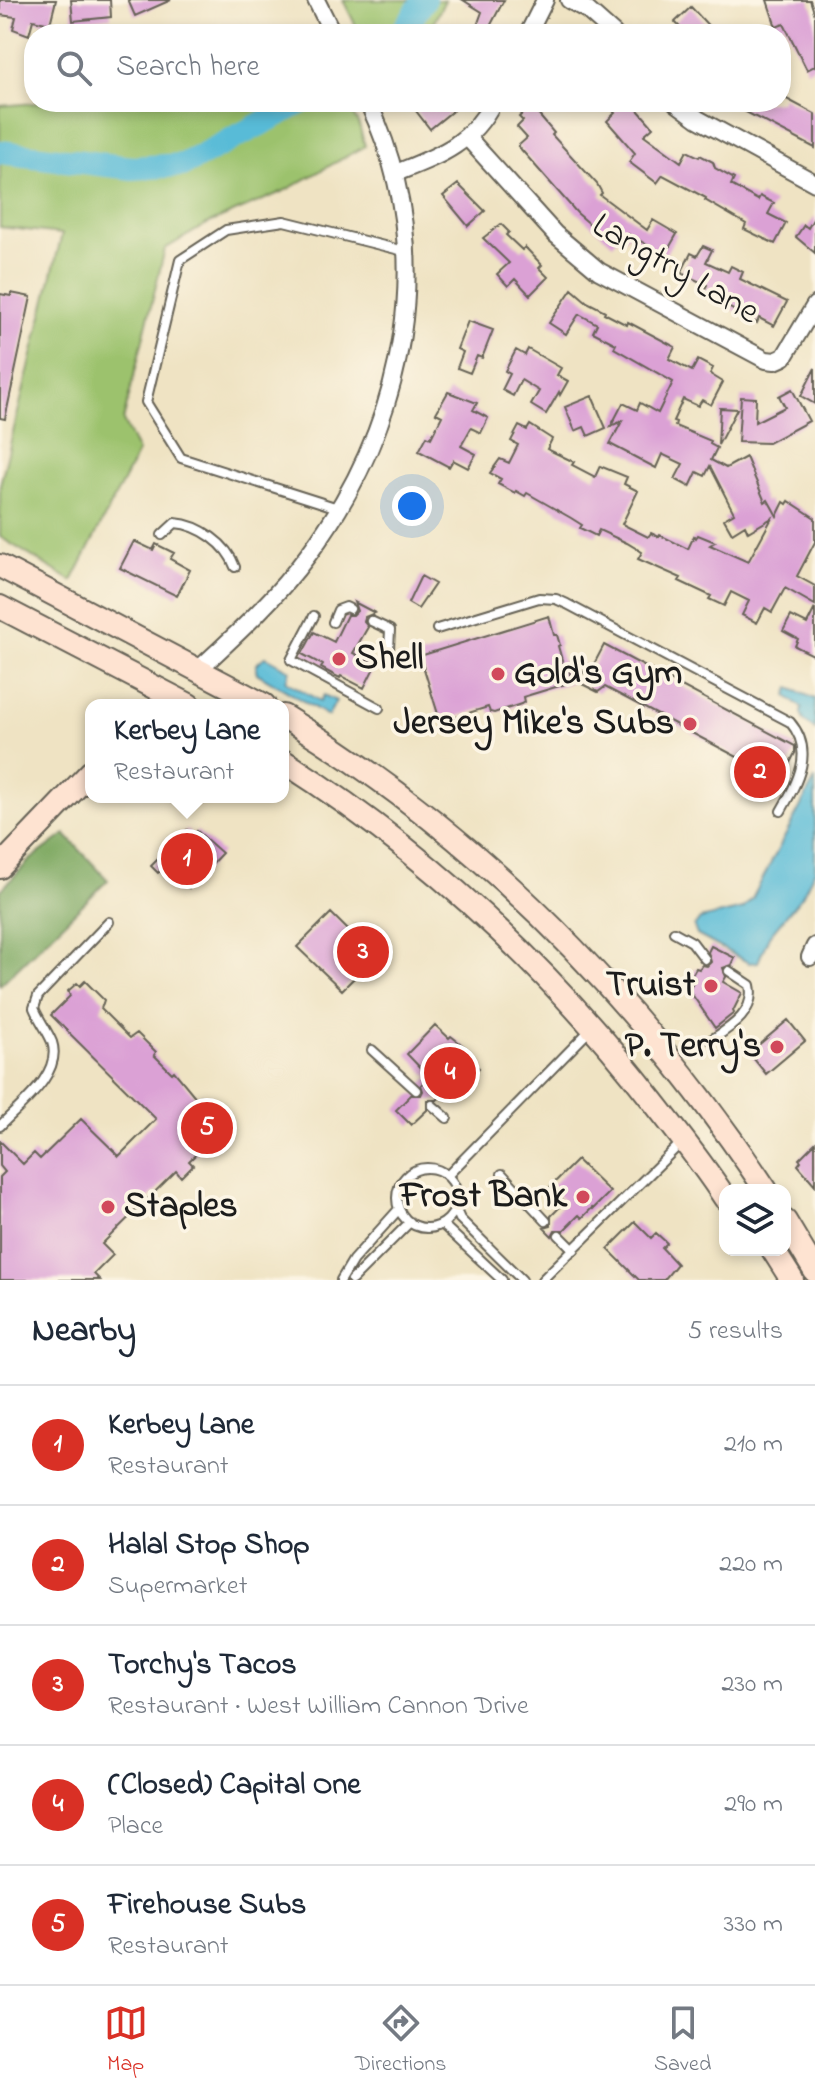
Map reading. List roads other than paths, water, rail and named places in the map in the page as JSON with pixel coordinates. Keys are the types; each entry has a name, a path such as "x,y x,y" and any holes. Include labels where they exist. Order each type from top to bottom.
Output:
{"main road":[{"path":"0,566 253,699"},
{"path":"0,607 162,699 199,669"},
{"path":"289,720 363,768 484,862 552,927 674,1062 721,1123 762,1184"},
{"path":"289,765 380,829 446,881 544,973 594,1027 719,1189"},
{"path":"0,867 85,778"},
{"path":"594,1027 623,1002"},
{"path":"791,1231 815,1271"},
{"path":"761,1256 775,1280"},
{"path":"777,1256 792,1280"}],"street":[{"path":"316,0 328,24"},
{"path":"533,24 545,0"},
{"path":"569,0 603,24"},
{"path":"199,669 284,584 307,556 339,509 365,461 389,400 399,361 404,318 405,252 396,173 372,112"},
{"path":"396,173 468,138 486,112"},
{"path":"689,112 815,183"},
{"name":"Langtry Lane","path":"468,138 576,254 599,271 766,360 775,361 790,351 815,305"}],"lane":[{"path":"339,509 181,458 146,402 180,260 226,230 284,221 405,252"},
{"path":"162,535 175,523 194,529 214,539 230,553 235,567"},
{"path":"437,629 546,597 567,604 651,648 798,729 807,751 805,767 781,811"},
{"path":"333,622 338,610 350,609"},
{"path":"314,616 291,660 379,708"},
{"path":"371,621 390,630 389,649"},
{"path":"0,1126 44,1078 51,1063 52,1044 34,1008 38,996 109,922"},
{"path":"674,932 692,942 705,959"},
{"path":"711,1040 742,1017 751,997 750,985 729,971"},
{"path":"447,1176 594,1027"},
{"path":"372,1050 416,1090"},
{"path":"432,1105 447,1118"},
{"path":"542,1280 684,1140"},
{"path":"455,1208 442,1224 429,1228 410,1222 399,1209 397,1193 410,1173 425,1168 447,1176 456,1194 455,1208 462,1221 522,1280"},
{"path":"502,1174 546,1221"},
{"path":"341,1280 353,1260 399,1209"},
{"path":"352,1280 410,1222"},
{"path":"442,1224 502,1280"},
{"path":"559,1235 574,1250"}],"water":[{"path":"266,657 290,670 286,681 320,701 324,695 336,701 328,716 257,673 258,663"},
{"path":"790,688 815,699 815,730 804,721 802,708 787,696"},
{"path":"815,779 815,870 802,896 769,936 758,962 749,963 697,935 694,927 700,919 743,909 752,899"}],"waterway":[{"path":"408,24 424,0"},
{"path":"0,152 132,168 183,165 283,112"}],"place":[{"name":"Shell","path":"339,659"},
{"name":"Gold's Gym","path":"498,674"},
{"name":"Jersey Mike's Subs","path":"690,724"},
{"name":"Halal Stop Shop","path":"760,772"},
{"name":"Kerbey Lane","path":"187,859"},
{"name":"Torchy's Tacos","path":"363,952"},
{"name":"Truist","path":"711,986"},
{"name":"P. Terry's","path":"777,1047"},
{"name":"(Closed) Capital One","path":"450,1073"},
{"name":"Firehouse Subs","path":"207,1128"},
{"name":"Frost Bank","path":"583,1197"},
{"name":"Staples","path":"108,1207"}]}
